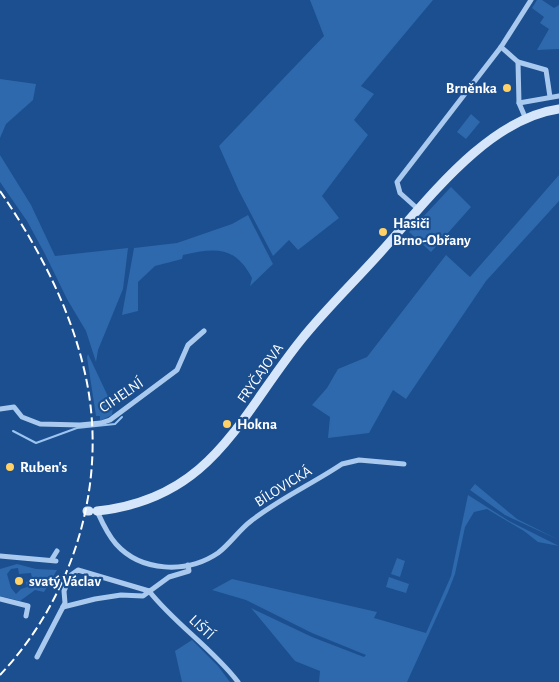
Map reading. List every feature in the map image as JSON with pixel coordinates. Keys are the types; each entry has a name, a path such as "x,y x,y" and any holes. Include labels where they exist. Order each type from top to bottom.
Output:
{"main road":[{"name":"FRYČAJOVA","path":"91,511 130,504 154,495 180,482 207,463 234,434 301,340 418,210 485,144 525,118 541,112 559,109"}],"street":[{"path":"418,210 400,194 397,182 501,47 531,0"},
{"path":"501,47 518,62 546,70 550,97"},
{"path":"518,62 518,103 525,118"},
{"path":"518,103 559,96"},
{"name":"CIHELNÍ","path":"0,409 14,407 22,416 40,424 101,423 114,417 177,370 188,345 204,330"},
{"name":"BÍLOVICKÁ","path":"91,511 116,544 134,558 159,567 188,565 216,554 249,522 342,464 359,460 404,464"},
{"path":"0,556 54,560 57,551"},
{"name":"BÍLOVICKÁ","path":"149,591 169,577 189,571 188,565"},
{"path":"37,657 65,603 64,591 71,575 78,570 149,591"},
{"path":"63,607 104,598 143,596 149,591"},
{"name":"LIŠTÍ","path":"149,591 162,607 207,649 238,682"},
{"path":"0,599 28,606 26,616"}],"shaded area":[{"path":"310,0 433,0 361,86 374,94 354,120 368,135 322,196 339,218 298,250 289,240 273,256 239,191 219,146 324,36"},
{"path":"537,0 542,0 554,8 559,5 559,49 537,50 549,29 540,23 544,17 532,8"},
{"path":"0,79 36,84 33,100 6,124 0,138"},
{"path":"471,114 480,122 466,139 457,132"},
{"path":"0,155 31,205 55,256 128,248 123,289 98,350 96,362 86,331 67,299 45,254 27,221 0,182"},
{"path":"559,175 559,201 486,281 406,399 393,390 369,433 328,438 330,417 312,405 327,388 338,369 367,357 446,255 470,277"},
{"path":"451,187 471,207 431,252 409,232"},
{"path":"248,215 273,264 250,286 252,278 245,267 231,254 214,250 183,255 182,259 155,266 138,282 138,311 122,315 134,248 177,243 232,224"},
{"path":"88,354 113,407 112,415 100,421 100,416 96,416"},
{"path":"475,484 517,519 559,540 505,515 470,490"},
{"path":"468,495 509,521 559,546 538,542 524,531 487,509 474,512 465,527 455,574 448,592 407,682 319,682 320,671 295,661 251,608 312,637 364,657 366,655 312,633 246,600 212,590 232,579 377,612 374,618 426,633 451,576"},
{"path":"397,558 405,561 400,577 391,574"},
{"path":"17,564 36,569 57,570 44,592 35,590 20,601 0,596 0,569","holes":["18,568 19,574 31,573 32,578 26,582 27,587 21,589 16,594 11,588 7,574 11,569"]},
{"path":"389,577 409,584 406,593 386,587"},
{"path":"192,640 218,666 230,682 182,682 175,651"}],"waterway":[{"path":"13,431 36,443 77,428 115,424 122,417"}],"railway":[{"path":"0,191 39,254 70,322 84,369 91,410 93,451 89,492 80,532 67,571 49,608 26,643 0,675"}],"place":[{"name":"Brněnka","path":"507,88"},
{"name":"Hasiči Brno-Obřany","path":"383,232"},
{"name":"Hokna","path":"227,424"},
{"name":"Ruben's","path":"10,467"},
{"name":"svatý Václav","path":"19,581"}]}
